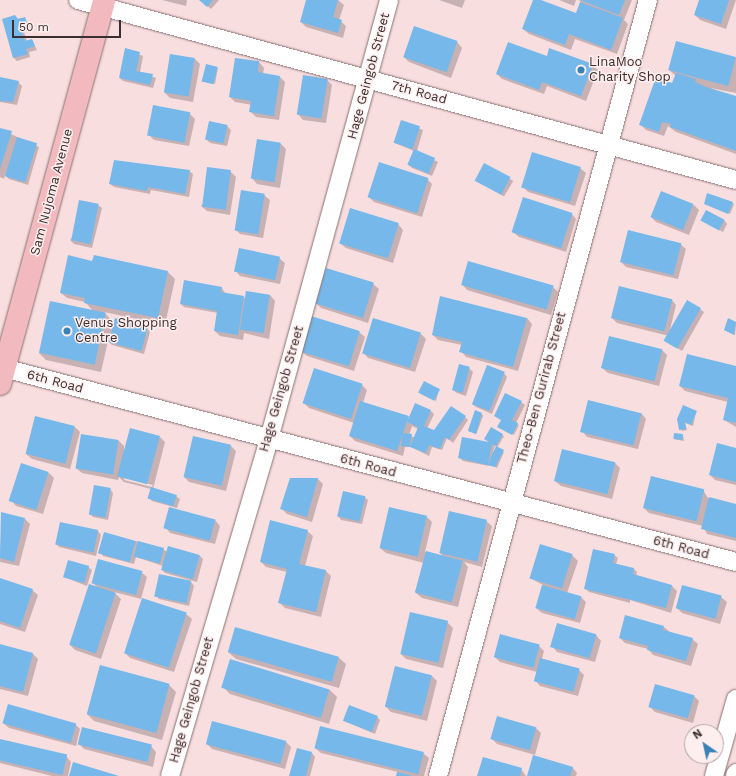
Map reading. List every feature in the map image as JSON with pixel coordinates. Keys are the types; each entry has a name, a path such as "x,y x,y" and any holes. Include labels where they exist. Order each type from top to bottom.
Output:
{"main road":[{"name":"Sam Nujoma Avenue","path":"1,373 103,3"}],"street":[{"name":"7th Road","path":"78,0 103,3 368,79 736,180"},
{"name":"Hage Geingob Street","path":"170,776 269,439 390,0"},
{"name":"Theo-Ben Gurirab Street","path":"438,776 607,144 648,0"},
{"name":"6th Road","path":"1,373 269,439 511,504 736,562"},
{"path":"714,776 736,700"}],"building":[{"path":"199,0 213,0 207,7"},
{"path":"306,0 338,0 333,17 342,20 338,33 300,22"},
{"path":"533,0 541,0 576,13 580,2 623,18 611,50 569,34 565,45 522,29"},
{"path":"580,0 625,0 619,15"},
{"path":"699,0 729,0 721,24 694,15"},
{"path":"15,15 18,19 25,17 27,23 20,26 25,41 32,39 35,46 26,49 28,54 13,58 2,19"},
{"path":"414,26 457,41 447,72 403,57"},
{"path":"676,41 736,57 728,86 668,70"},
{"path":"508,42 547,56 549,48 593,64 581,96 542,82 539,90 496,74"},
{"path":"125,48 140,52 136,71 153,74 150,85 119,78"},
{"path":"170,54 195,58 189,96 164,93"},
{"path":"235,58 259,61 258,72 280,76 274,116 249,112 251,101 229,97"},
{"path":"206,64 218,67 213,84 202,81"},
{"path":"676,73 696,79 695,82 706,87 736,96 736,151 670,127 671,124 662,122 659,132 639,125 656,77 672,83"},
{"path":"303,75 328,79 321,118 297,115"},
{"path":"0,77 19,81 13,102 0,101"},
{"path":"153,105 190,112 184,143 147,135"},
{"path":"401,120 420,126 413,149 394,143"},
{"path":"209,121 228,125 224,144 205,140"},
{"path":"0,128 12,131 0,169"},
{"path":"17,137 37,143 25,182 5,176"},
{"path":"257,139 281,143 274,182 251,179"},
{"path":"414,149 435,158 429,174 407,165"},
{"path":"532,152 581,167 570,202 521,187"},
{"path":"114,160 190,170 185,194 148,187 147,191 109,184"},
{"path":"379,162 428,178 417,213 368,197"},
{"path":"484,163 510,177 501,195 475,181"},
{"path":"207,167 231,170 226,210 202,207"},
{"path":"241,190 265,194 258,234 235,230"},
{"path":"661,191 693,204 683,230 651,217"},
{"path":"707,193 733,202 728,214 704,204"},
{"path":"523,197 572,213 561,248 512,232"},
{"path":"79,200 99,204 91,244 71,240"},
{"path":"350,208 399,223 388,258 339,243"},
{"path":"706,210 725,220 719,230 700,221"},
{"path":"628,230 681,243 673,275 620,262"},
{"path":"239,248 280,257 275,280 234,271"},
{"path":"68,255 92,261 94,255 168,271 158,318 84,303 85,298 60,293"},
{"path":"468,261 554,286 547,310 461,285"},
{"path":"326,268 374,283 363,318 315,303"},
{"path":"184,280 222,287 221,292 244,296 238,335 214,331 217,311 180,304"},
{"path":"619,286 672,299 664,331 611,318"},
{"path":"246,291 270,295 264,333 240,330"},
{"path":"440,296 527,318 513,367 459,352 462,342 432,335"},
{"path":"687,300 701,308 677,349 664,341"},
{"path":"50,301 106,313 95,365 39,353"},
{"path":"311,316 360,331 349,366 300,351"},
{"path":"115,318 148,327 141,351 109,342"},
{"path":"373,318 421,333 410,368 362,353"},
{"path":"728,318 736,322 734,335 724,330"},
{"path":"609,336 662,349 654,381 601,368"},
{"path":"687,354 736,366 736,423 723,420 728,398 679,386"},
{"path":"459,364 470,367 463,393 452,390"},
{"path":"487,365 505,372 490,411 472,404"},
{"path":"314,368 363,384 351,419 303,403"},
{"path":"424,381 440,389 434,401 418,393"},
{"path":"505,393 522,401 512,420 518,423 512,435 497,427 501,420 494,416"},
{"path":"588,400 641,413 633,445 580,432"},
{"path":"360,401 409,416 403,433 412,434 410,447 401,446 403,434 397,451 349,436"},
{"path":"415,403 431,410 424,426 434,430 451,406 466,416 449,440 445,437 440,449 429,445 426,453 410,447 418,427 407,422"},
{"path":"683,405 697,411 691,425 685,422 686,429 679,430 677,419"},
{"path":"475,410 482,413 476,434 468,431"},
{"path":"35,416 75,426 65,464 26,454"},
{"path":"491,427 503,434 496,446 504,450 495,467 458,458 462,437 489,442 484,439","holes":["492,444 496,446 488,464"]},
{"path":"130,428 160,436 147,484 117,476"},
{"path":"674,433 683,434 682,440 673,439"},
{"path":"81,434 119,440 113,475 76,469"},
{"path":"193,436 231,445 222,486 184,477"},
{"path":"717,443 736,448 736,482 709,475"},
{"path":"562,449 615,462 607,494 554,481"},
{"path":"21,463 49,472 36,510 9,501"},
{"path":"651,476 704,489 696,521 643,508"},
{"path":"290,478 318,478 307,517 280,509"},
{"path":"94,485 111,488 106,517 89,515"},
{"path":"151,487 177,495 173,506 147,498"},
{"path":"343,491 365,496 360,522 337,516"},
{"path":"709,497 736,504 736,538 701,529"},
{"path":"169,507 215,519 210,541 163,528"},
{"path":"389,507 427,516 418,557 380,548"},
{"path":"449,511 487,520 477,562 439,553"},
{"path":"1,512 25,518 14,562 0,558"},
{"path":"270,520 308,530 299,564 326,570 316,612 278,603 287,569 260,562"},
{"path":"60,522 98,530 93,553 55,544"},
{"path":"104,532 136,541 130,562 98,553"},
{"path":"138,541 164,548 160,563 134,556"},
{"path":"540,544 573,554 562,588 529,578"},
{"path":"168,546 200,555 193,579 161,570"},
{"path":"593,549 615,554 613,563 634,568 633,574 672,585 666,608 584,589"},
{"path":"426,551 463,561 452,602 415,593"},
{"path":"98,559 142,571 136,595 92,583"},
{"path":"68,560 89,566 84,583 63,577"},
{"path":"159,574 191,581 186,603 154,596"},
{"path":"0,578 33,589 20,628 0,621"},
{"path":"89,584 116,593 96,654 69,645"},
{"path":"542,585 581,596 575,619 535,608"},
{"path":"682,585 722,596 715,619 676,608"},
{"path":"142,598 187,613 169,668 124,653"},
{"path":"410,612 448,621 438,663 400,654"},
{"path":"625,615 664,626 663,630 693,638 686,661 647,650 648,646 619,638"},
{"path":"557,623 596,634 590,658 550,647"},
{"path":"235,627 339,657 332,682 228,652"},
{"path":"500,634 540,645 533,668 494,657"},
{"path":"0,644 33,653 23,692 0,686"},
{"path":"540,658 580,669 573,692 534,681"},
{"path":"230,659 329,689 321,718 221,688"},
{"path":"100,665 170,684 156,733 87,714"},
{"path":"395,666 432,675 422,716 385,707"},
{"path":"655,684 694,695 688,718 648,707"},
{"path":"8,704 76,724 71,743 2,723"},
{"path":"349,705 378,716 372,732 343,721"},
{"path":"497,716 536,727 530,750 490,739"},
{"path":"212,721 286,741 280,764 206,744"},
{"path":"320,726 424,752 418,774 314,748"},
{"path":"82,727 152,744 148,762 78,744"},
{"path":"0,739 67,755 63,775 0,761"},
{"path":"297,748 312,752 306,776 289,776"},
{"path":"533,755 573,767 570,776 527,776"},
{"path":"483,757 522,768 520,776 477,776"},
{"path":"73,762 119,776 69,776"},
{"path":"397,772 410,775 410,776 396,776"}],"place":[{"name":"LinaMoo Charity Shop","path":"581,70"},
{"name":"Venus Shopping Centre","path":"67,331"}]}
